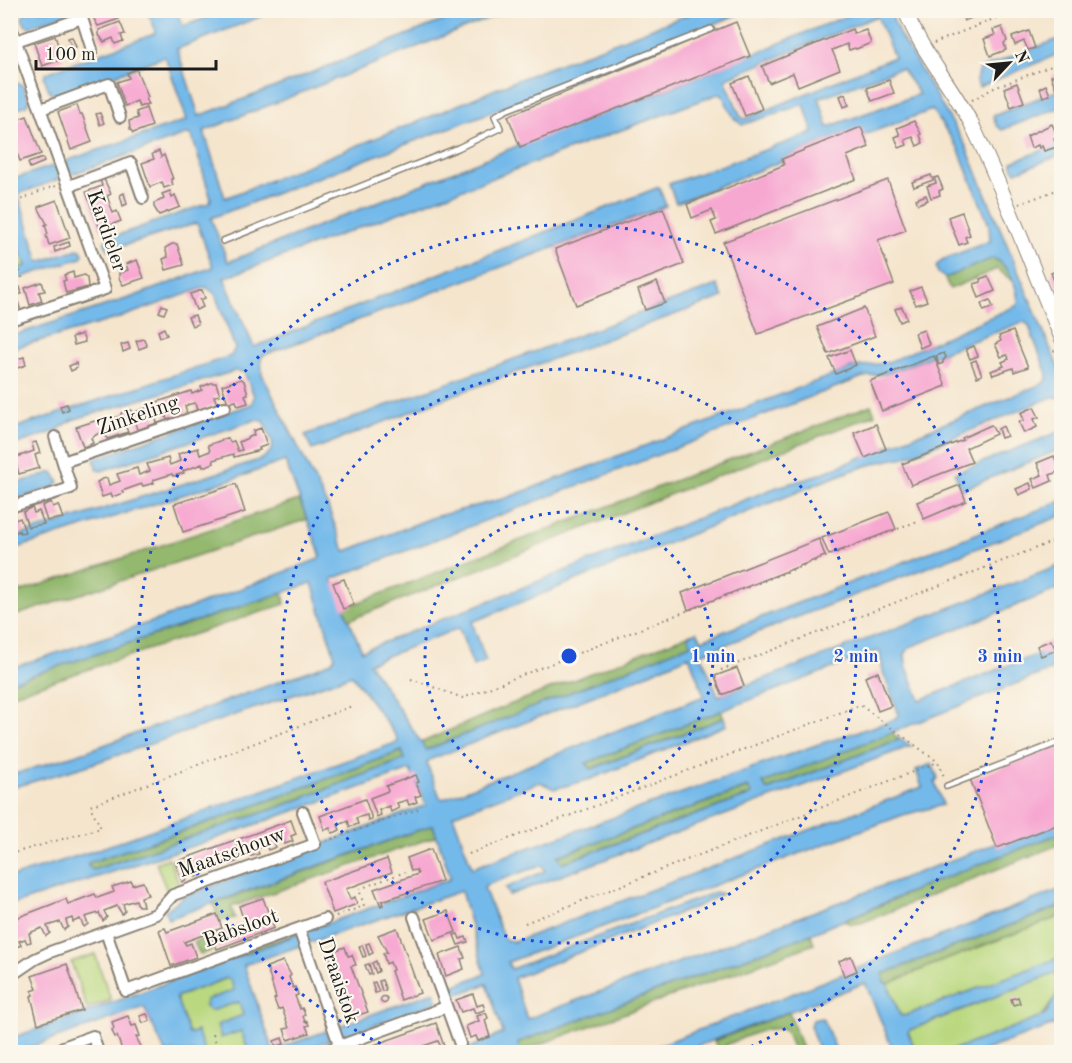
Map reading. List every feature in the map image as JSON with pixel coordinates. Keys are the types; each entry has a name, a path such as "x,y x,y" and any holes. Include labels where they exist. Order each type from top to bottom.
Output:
{"street":[{"path":"905,10 923,47 962,105 981,143 1008,208 1057,343"},
{"path":"16,41 82,18 93,50"},
{"name":"Kardieler","path":"10,25 105,289 10,320"},
{"path":"41,109 109,84 120,117"},
{"name":"Kardieler","path":"69,186 131,163 143,198"},
{"name":"Zinkeling","path":"63,462 225,407"},
{"path":"10,507 71,488 56,437"},
{"name":"Maatschouw","path":"106,932 156,914 173,895 315,844 303,812"},
{"path":"414,918 460,1044"},
{"name":"Babsloot","path":"106,932 126,991 325,919"},
{"name":"Draaistok","path":"299,929 339,1043"},
{"path":"10,976 50,951 106,932"},
{"name":"Draaistok","path":"323,1053 339,1043 445,1004"},
{"path":"65,1053 63,1047 93,1036 99,1053"}],"lane":[{"path":"223,241 458,148 500,128 495,116 506,110 711,29"},
{"path":"947,786 1062,741"}],"path":[{"path":"923,47 1016,10"},
{"path":"962,105 994,88 1062,62"},
{"path":"10,204 54,186 61,189 69,186"},
{"path":"1008,208 1062,188"},
{"path":"18,265 23,280"},
{"path":"10,274 14,283"},
{"path":"1057,343 1062,366"},
{"path":"411,679 463,698 918,521"},
{"path":"721,670 1062,538"},
{"path":"469,854 860,705 938,762 947,786"},
{"path":"10,854 101,828 90,806 352,706"},
{"path":"525,922 938,762"},
{"name":"Maatschouw","path":"315,844 421,808"},
{"path":"325,919 364,906 358,889 405,872"},
{"path":"213,1034 219,1053"}],"green space":[{"path":"14,232 26,266 11,271 10,233"},
{"path":"993,258 1005,267 1013,281 997,269 950,289 944,277"},
{"path":"871,405 875,414 861,420 349,620 344,608"},
{"path":"299,500 308,519 11,617 10,595"},
{"path":"283,593 285,604 11,695 10,682"},
{"path":"688,635 692,644 426,750 420,743 499,709"},
{"path":"721,711 724,718 591,769 586,763"},
{"path":"890,732 900,739 767,790 763,782"},
{"path":"402,751 405,759 279,807 93,870 88,866 88,863 221,818"},
{"path":"749,787 752,794 748,796 562,863 558,856"},
{"path":"433,825 437,836 231,907 235,918 220,921 213,904"},
{"path":"1061,833 1061,844 861,923 851,924 844,921 936,881"},
{"path":"169,858 180,886 167,891 156,863"},
{"path":"1061,906 1061,916 888,984 884,982 882,974"},
{"path":"1061,916 1061,957 904,1016 900,1015 888,984"},
{"path":"327,923 169,983 167,976"},
{"path":"811,934 814,944 519,1052 517,1044 519,1042"},
{"path":"203,939 206,944 211,944 213,950 200,955 194,942"},
{"path":"95,954 111,1000 87,1008 71,962"},
{"path":"1061,971 1061,991 1039,1018 947,1052 916,1052 908,1031"},
{"path":"228,978 235,990 206,1000 210,1011 239,1002 244,1015 218,1025 241,1031 249,1052 205,1052 197,1031 189,1034 176,997"},
{"path":"789,1012 803,1052 794,1052 790,1038 785,1031 773,1029 764,1030 726,1045 726,1052 719,1052 714,1041"}],"water":[{"path":"33,10 76,11 29,27 25,25 22,18 25,13"},
{"path":"147,11 176,11 183,26 226,11 275,11 177,49 199,116 467,11 508,11 204,131 225,198 517,80 697,11 747,11 507,106 211,218 228,262 522,144 665,90 858,11 890,11 899,34 965,144 1061,374 1061,400 1052,397 906,457 871,464 836,476 472,622 486,661 473,666 459,628 369,663 426,750 691,644 688,635 697,632 702,640 1061,501 1061,516 701,654 718,696 1061,565 1061,588 910,647 905,654 906,665 920,700 1061,645 1061,666 763,783 767,790 900,739 911,746 509,895 505,888 545,871 542,865 489,884 484,888 504,939 514,942 922,787 916,770 932,764 938,778 935,783 943,805 903,815 508,962 511,969 716,892 722,894 698,906 514,978 527,1019 1061,819 1061,833 936,881 811,934 519,1042 520,1052 461,1052 503,1033 487,984 453,996 450,987 485,974 461,891 244,965 273,1050 326,1031 329,1041 294,1052 249,1052 241,1031 221,1038 217,1025 243,1015 239,1002 210,1011 205,1007 206,1000 234,990 231,981 227,978 176,997 189,1034 197,1031 205,1052 165,1052 144,1007 17,1052 11,1052 11,1038 450,879 433,825 168,919 165,911 183,897 426,805 410,770 214,839 11,905 11,877 96,850 398,742 352,675 86,766 11,788 11,775 87,751 317,668 331,662 335,657 312,583 11,682 11,668 160,619 319,559 320,553 285,461 11,550 11,538 262,459 271,451 273,444 264,421 255,420 101,471 97,470 94,459 252,404 254,396 244,372 235,371 72,420 56,431 11,446 11,429 231,356 235,348 215,294 206,287 119,318 11,349 11,336 132,297 213,267 197,223 109,250 105,244 105,241 118,235 209,203 211,199 192,136 188,134 73,174 68,172 59,176 57,180 18,194 39,262 77,249 83,254 81,258 11,281 11,271 26,266 14,233 11,233 10,171 13,179 52,166 57,168 66,165 68,160 187,120 166,59 163,57 94,83 53,95 44,77 46,73 154,34 156,31","holes":["877,16 894,57 745,119 741,117 725,79","897,69 902,69 919,94 828,127 819,98","721,93 734,118 742,125 804,104 813,133 669,184 676,203 842,135 845,142 932,110 958,148 989,225 990,241 942,260 936,266 938,273 945,278 993,258 1004,266 1012,278 1018,298 1018,305 886,363 854,367 506,498 434,517 346,551 328,507 262,374 261,358 666,206 659,187 254,347 224,278","1023,322 1028,324 1047,374 1044,383 810,478 777,487 362,651 332,579 863,377 888,373","877,651 880,653 883,672 899,715 891,721 816,745 472,868 453,815 540,782 554,789 591,779 727,725 724,718 591,769 586,763","689,656 704,696 443,799 440,797 427,764 429,760 634,680","402,751 405,759 279,807 93,870 88,863 221,818","748,787 752,794 562,863 558,856"]},
{"path":"1061,38 1061,53 979,87 976,80 979,69"},
{"path":"17,83 23,85 29,100 27,105 11,111 11,85"},
{"path":"1061,89 1061,107 1002,130 996,125 993,116"},
{"path":"1061,143 1061,155 1016,172 1012,166 1012,162"},
{"path":"717,285 723,297 456,394 312,450 305,435"},
{"path":"1061,431 1061,449 961,490 955,473"},
{"path":"53,472 59,482 54,487 11,501 11,485"},
{"path":"1061,889 1061,906 882,974 900,1015 904,1016 1061,957 1061,971 910,1030 908,1032 916,1052 894,1052 865,983 682,1052 642,1052"},
{"path":"1061,991 1061,1021 1059,1023 980,1052 947,1052 1039,1018 1047,1012 1058,992"},
{"path":"434,992 438,1002 342,1037 339,1026"},
{"path":"821,1018 837,1052 819,1052 810,1025 813,1020"}],"building":[{"path":"104,10 116,10 119,19 98,26 94,14"},
{"path":"960,10 974,10 976,16 964,21"},
{"path":"120,22 125,34 121,35 123,41 115,44 113,38 104,42 99,35 99,30"},
{"path":"736,22 750,56 520,147 508,116"},
{"path":"1002,27 1007,41 1004,43 1006,50 990,56 984,39 995,35 993,30"},
{"path":"852,29 854,34 866,30 871,43 849,50 847,44 832,50 840,69 798,86 793,73 769,83 762,66"},
{"path":"1029,31 1035,48 1028,50 1024,41 1015,45 1012,37"},
{"path":"55,36 63,59 42,66 34,43"},
{"path":"72,37 76,47 72,49 68,38"},
{"path":"136,69 148,97 146,98 148,104 139,107 137,101 125,106 117,82 129,78 127,73"},
{"path":"1062,72 1062,87 1056,89 1051,76"},
{"path":"749,76 762,109 745,116 732,83"},
{"path":"889,80 894,93 872,101 867,88"},
{"path":"1017,83 1024,102 1011,107 1004,88"},
{"path":"1046,85 1050,95 1043,97 1040,88"},
{"path":"845,94 849,105 844,107 840,96"},
{"path":"77,105 92,142 71,150 58,112"},
{"path":"146,108 152,126 133,133 129,121 138,118 136,112"},
{"path":"100,113 104,123 100,125 96,114"},
{"path":"27,116 41,154 20,161 10,135 10,122"},
{"path":"914,121 923,143 917,146 913,137 905,140 907,145 899,148 895,137 900,135 897,128"},
{"path":"1052,124 1058,137 1054,138 1057,147 1044,151 1042,146 1039,148 1038,145 1031,148 1027,136"},
{"path":"861,127 869,147 847,156 856,179 716,234 711,222 716,220 712,210 692,218 687,204 784,165 782,159"},
{"path":"159,151 161,157 164,155 173,179 171,179 173,185 164,188 162,182 150,187 142,163 154,159 152,154"},
{"path":"43,158 44,162 30,168 28,163"},
{"path":"931,175 933,180 914,187 912,182"},
{"path":"103,177 111,194 107,196 113,213 117,211 121,221 100,229 86,192 102,186 100,179"},
{"path":"938,177 943,189 939,191 940,195 931,198 927,186 936,183 934,178"},
{"path":"888,180 906,230 878,240 894,284 758,334 723,242"},
{"path":"170,191 172,197 175,195 180,207 159,215 154,203 164,199 162,194"},
{"path":"124,193 127,204 123,206 120,195"},
{"path":"926,195 928,200 918,204 916,199"},
{"path":"57,200 70,238 49,245 45,225 47,224 38,207"},
{"path":"663,208 684,264 576,305 555,249"},
{"path":"962,212 970,235 965,237 967,242 959,245 948,217"},
{"path":"69,242 70,246 55,252 54,247"},
{"path":"177,244 184,265 166,270 163,259 168,257 165,248"},
{"path":"137,260 144,278 123,285 119,273 128,270 126,264"},
{"path":"1062,269 1062,292 1059,293 1051,273"},
{"path":"73,272 74,278 84,275 87,278 88,287 66,293 64,275"},
{"path":"988,276 995,291 979,298 974,284"},
{"path":"42,282 45,291 39,292 42,301 30,305 25,288"},
{"path":"657,282 665,303 645,310 638,290"},
{"path":"20,287 22,294 16,295 20,308 10,311 10,290"},
{"path":"921,287 927,301 916,305 910,291"},
{"path":"202,290 205,298 200,300 203,307 196,310 190,294"},
{"path":"990,300 993,307 984,311 981,304"},
{"path":"162,305 167,307 164,314 159,312"},
{"path":"902,307 907,319 900,322 895,309"},
{"path":"864,308 875,336 828,354 817,327"},
{"path":"195,315 198,324 192,326 188,317"},
{"path":"164,328 167,335 160,337 158,331"},
{"path":"924,330 929,344 920,348 915,333"},
{"path":"1013,331 1028,367 1014,372 1013,368 993,375 991,371 1004,366 1002,362 1009,359 1007,355 1001,357 995,344 1001,341 999,336"},
{"path":"82,334 85,342 74,345 72,337"},
{"path":"144,339 147,346 139,349 136,341"},
{"path":"128,343 130,349 123,352 121,345"},
{"path":"974,346 978,356 970,359 966,349"},
{"path":"850,350 856,365 836,374 829,358"},
{"path":"944,353 946,357 939,365 936,356"},
{"path":"934,356 946,386 882,411 870,381"},
{"path":"24,357 26,365 12,370 10,361"},
{"path":"976,360 982,375 977,377 971,362"},
{"path":"76,363 77,368 71,371 69,366"},
{"path":"241,379 244,381 248,394 245,395 248,403 238,406 236,401 228,403 222,385"},
{"path":"211,383 216,383 220,395 214,396 217,404 197,411 195,403 190,404 185,406 187,414 167,420 165,412 155,416 157,423 137,430 135,422 125,425 128,432 107,439 105,431 91,438 93,443 83,447 76,427 101,419 102,422 131,410 132,413 191,391 192,394"},
{"path":"67,404 69,409 62,412 60,406"},
{"path":"1034,407 1039,417 1034,419 1037,427 1024,433 1019,422 1024,420 1021,413"},
{"path":"876,424 886,449 865,458 854,433"},
{"path":"991,425 996,434 966,448 972,462 911,485 902,464 963,440 962,438"},
{"path":"1003,426 1007,436 1001,438 998,429"},
{"path":"261,428 267,445 259,448 260,450 234,457 233,454 213,460 214,463 203,467 202,464 183,471 184,473 173,476 172,474 153,480 154,483 143,486 142,484 122,491 123,493 112,497 111,494 102,497 97,482 102,479 107,478 109,485 120,481 117,474 137,468 139,475 150,471 147,464 168,458 170,465 180,461 178,454 198,448 200,455 210,451 208,445 228,438 230,442 234,441 238,451 242,450 239,442 254,435 253,431"},
{"path":"36,442 40,453 35,455 39,468 19,474 17,467 10,469 10,456 13,455 14,458 34,451 32,443"},
{"path":"1054,456 1060,471 1050,475 1052,481 1036,488 1032,479 1042,475 1037,463"},
{"path":"1030,483 1032,489 1019,495 1016,489"},
{"path":"236,484 245,512 183,532 174,504"},
{"path":"960,485 966,501 924,519 917,502"},
{"path":"51,502 53,507 58,505 63,518 47,521 42,506"},
{"path":"32,507 34,513 39,511 44,524 28,527 23,512"},
{"path":"889,512 896,529 829,555 822,538"},
{"path":"14,515 15,520 20,518 25,532 10,534 10,516"},
{"path":"819,539 825,556 688,610 682,593"},
{"path":"344,579 354,605 343,609 333,583"},
{"path":"1051,640 1056,650 1041,656 1037,646"},
{"path":"737,668 744,686 722,695 715,676"},
{"path":"878,672 891,706 878,711 865,677"},
{"path":"1062,744 1062,823 997,848 970,779"},
{"path":"416,775 419,782 416,783 421,795 415,797 417,802 409,805 407,800 397,803 399,808 391,812 389,806 379,810 381,815 377,817 370,798 388,791 386,786"},
{"path":"365,799 372,819 368,820 367,815 356,818 358,824 350,827 348,821 338,825 340,830 336,832 332,833 330,828 325,830 320,816"},
{"path":"291,820 296,834 291,836 293,841 285,844 283,839 274,842 276,847 268,850 266,845 257,849 259,854 251,856 249,851 244,853 239,839"},
{"path":"235,840 240,854 236,856 238,861 230,864 228,859 218,863 220,867 213,870 211,865 201,869 203,874 196,877 193,872 184,875 186,880 182,882 175,862"},
{"path":"431,849 442,881 382,901 381,906 374,889 418,874 416,870 411,871 407,858"},
{"path":"387,859 392,872 346,889 350,899 355,897 357,904 333,913 322,882"},
{"path":"131,881 132,885 143,882 148,895 141,897 143,906 138,906 136,900 123,904 125,911 122,914 117,906 104,911 107,917 103,921 99,913 85,917 88,924 84,927 80,919 73,922 72,918 66,920 68,927 64,930 60,922 47,926 50,933 46,936 42,928 29,933 31,942 27,943 25,939 19,941 21,945 14,948 16,955 13,956 10,950 10,928 14,927 11,920 66,899 68,904 95,894 97,898 114,892 112,887"},
{"path":"263,898 274,928 217,949 212,936 245,924 239,906"},
{"path":"448,911 456,932 434,940 426,919"},
{"path":"217,914 222,928 184,942 186,945 191,943 196,957 171,966 159,930 165,928 167,932"},
{"path":"397,928 420,993 401,1000 390,962 386,964 383,953 387,952 378,935"},
{"path":"458,934 460,939 466,937 468,942 458,945 454,935"},
{"path":"369,943 373,953 369,955 366,944"},
{"path":"362,945 366,956 363,957 359,947"},
{"path":"345,947 348,956 352,955 356,965 351,966 368,1012 351,1017 328,953"},
{"path":"461,947 465,958 461,959 464,969 446,976 439,955"},
{"path":"851,956 857,971 844,976 839,961"},
{"path":"283,961 291,975 289,977 293,988 295,987 297,991 298,995 295,996 300,1009 302,1008 304,1012 305,1022 307,1021 309,1025 306,1026 309,1033 288,1040 284,1029 289,1028 282,1008 278,1010 274,999 276,998 267,967"},
{"path":"376,961 379,971 376,973 372,963"},
{"path":"67,964 82,1010 38,1024 31,996 32,991 37,989 32,976"},
{"path":"369,964 372,974 369,975 365,965"},
{"path":"382,980 386,990 382,991 379,981"},
{"path":"375,982 379,992 375,993 372,983"},
{"path":"473,994 477,1006 483,1004 485,1010 475,1013 473,1008 461,1012 456,1000"},
{"path":"384,996 388,1000 384,1004 380,1000"},
{"path":"1018,997 1020,1003 1013,1005 1011,999"},
{"path":"486,1013 488,1018 485,1020 490,1037 478,1041 476,1036 470,1038 466,1026 479,1021 477,1016"},
{"path":"147,1014 150,1021 143,1023 140,1016"},
{"path":"128,1016 132,1026 136,1025 140,1036 136,1037 144,1052 120,1052 121,1047 117,1036 115,1037 113,1033 112,1022"},
{"path":"436,1023 444,1046 441,1047 438,1041 406,1052 354,1052"},
{"path":"282,1038 284,1044 276,1047 274,1041"},
{"path":"43,1048 44,1052 26,1052 36,1049"}]}
